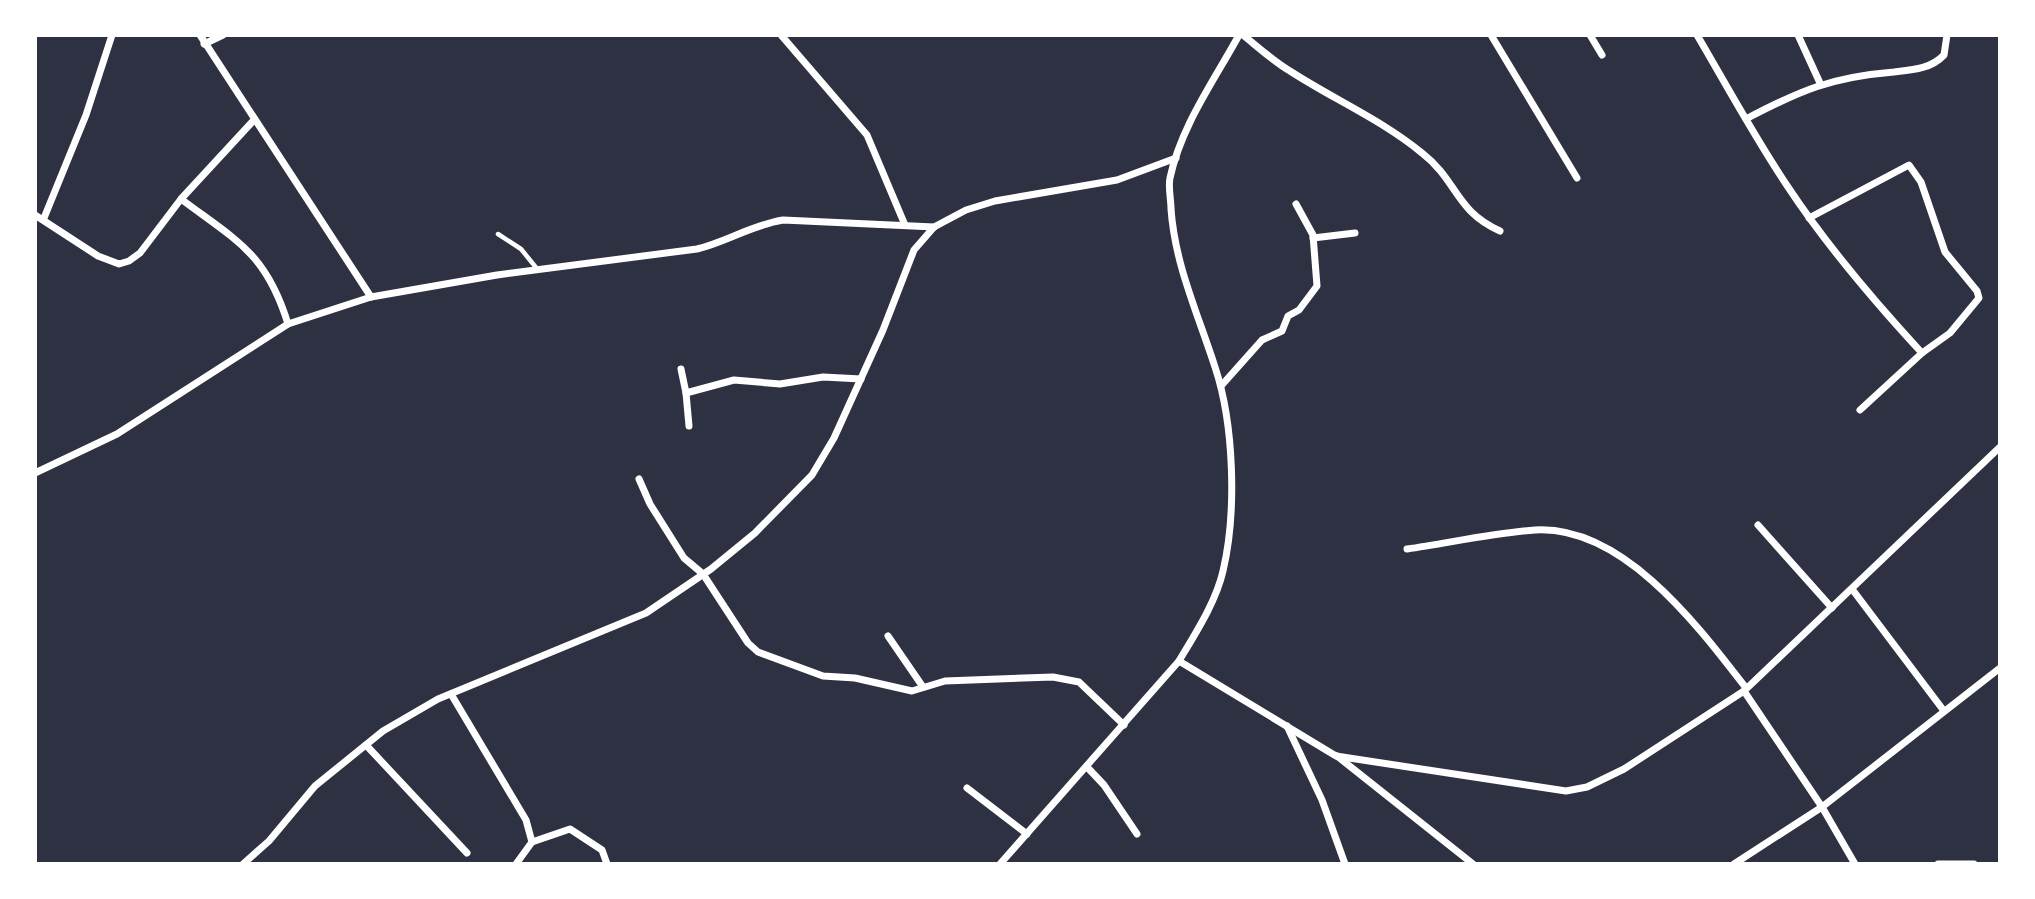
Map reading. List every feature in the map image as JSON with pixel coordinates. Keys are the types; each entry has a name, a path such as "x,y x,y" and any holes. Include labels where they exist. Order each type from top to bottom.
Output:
{"street":[{"path":"44,218 86,115 112,35"},
{"path":"200,35 371,297"},
{"path":"204,44 223,35"},
{"path":"781,35 867,135 905,225"},
{"path":"1000,864 1179,661 1200,625 1223,573 1228,541 1229,456 1226,403 1193,310 1173,238 1170,180 1182,137 1241,35 1290,72 1339,98 1420,151 1436,165 1465,208 1478,221 1500,230"},
{"path":"1491,35 1577,178"},
{"path":"1590,35 1602,55"},
{"path":"1698,35 1746,119 1810,218 1922,353"},
{"path":"1798,35 1820,83"},
{"path":"1746,119 1820,83 1852,76 1928,67 1944,55 1947,35"},
{"path":"35,215 44,218 98,256 119,264 129,261 139,253 181,199 254,120"},
{"path":"243,864 269,841 315,786 383,731 451,694 646,612 703,574 755,533 812,475 834,438 862,379 914,250 934,227 966,210 995,201 1117,180 1176,158"},
{"path":"1810,218 1906,165 1912,166 1921,182 1941,244 1979,295 1950,333 1922,353 1860,410"},
{"path":"181,199 247,248 266,270 279,296 288,324"},
{"path":"1221,386 1262,340 1282,331 1287,316 1299,310 1317,286 1313,238 1296,204"},
{"path":"35,473 117,434 288,324 371,297 538,270 696,249 723,241 764,223 783,220 934,227"},
{"path":"1313,238 1355,233"},
{"path":"681,369 690,426"},
{"path":"686,393 734,380 780,384 823,377 862,379"},
{"path":"1336,755 1572,791 1624,769 1745,689 2000,447"},
{"path":"639,479 650,504 684,558 703,574 748,643 758,652 822,676 855,678 912,691 945,681 972,679 1053,677 1079,682 1124,725"},
{"path":"1758,525 1832,608"},
{"path":"1407,549 1535,530 1573,535 1598,542 1683,608 1745,689 1822,807 1855,864"},
{"path":"1852,589 1944,711"},
{"path":"888,636 923,687"},
{"path":"1179,661 1336,755 1473,864"},
{"path":"1734,864 1822,807 2000,668"},
{"path":"451,694 526,820 532,842"},
{"path":"1287,726 1322,800 1345,864"},
{"path":"366,745 467,853"},
{"path":"1087,767 1104,785 1137,834"},
{"path":"967,788 1027,834"},
{"path":"516,864 532,842 570,829 602,850 607,864"},
{"path":"1938,864 1973,864"}],"lane":[{"path":"498,234 522,249 538,270"}]}
